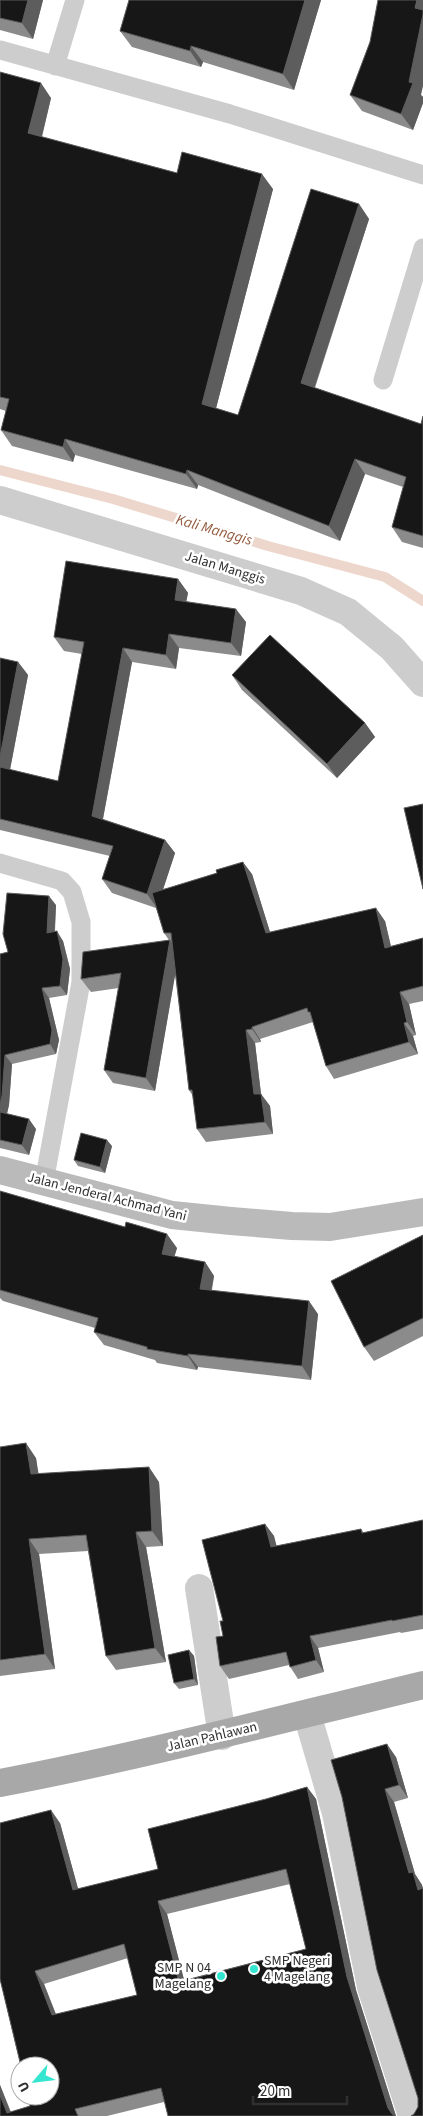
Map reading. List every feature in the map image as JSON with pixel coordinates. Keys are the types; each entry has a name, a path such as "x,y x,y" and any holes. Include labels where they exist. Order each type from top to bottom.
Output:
{"main road":[{"name":"Jalan Jenderal Achmad Yani","path":"0,1170 172,1216 292,1226 346,1225 423,1212"},
{"name":"Jalan Pahlawan","path":"0,1783 84,1767 222,1736 423,1685"}],"street":[{"name":"Jalan Manggis","path":"0,500 301,591 348,612 392,648 423,683"},
{"path":"199,1588 222,1736"},
{"path":"307,1714 336,1813 371,1987 412,2116"}],"lane":[{"path":"55,66 74,0"},
{"path":"0,50 230,114 423,175"},
{"path":"383,380 423,248"},
{"path":"0,863 62,881 72,892 81,922 81,982 44,1182"}],"building":[{"path":"0,0 28,0 22,23 0,18"},
{"path":"129,0 305,0 283,74 191,46 190,51 120,31"},
{"path":"378,0 417,0 415,8 423,10 409,82 413,83 401,114 350,95 370,42"},
{"path":"0,72 41,83 28,133 177,173 182,152 262,174 202,404 238,415 311,189 359,204 301,383 421,424 423,416 423,536 392,527 406,477 355,459 329,526 187,470 186,474 65,439 63,447 1,430 9,399 0,397"},
{"path":"66,561 178,579 175,600 236,609 231,643 169,634 166,655 123,648 92,816 165,840 147,894 102,879 113,846 0,819 0,767 58,781 84,642 54,637"},
{"path":"270,635 365,723 327,764 232,675"},
{"path":"0,658 18,662 0,757"},
{"path":"423,804 423,889 404,808"},
{"path":"243,862 266,933 376,908 385,948 423,938 423,986 400,992 407,1022 404,1023 409,1042 326,1066 310,1012 308,1012 307,1008 246,1030 254,1094 261,1094 265,1122 197,1129 192,1090 189,1090 171,933 164,933 152,893 217,873 216,870"},
{"path":"7,893 49,896 47,933 57,931 63,959 60,986 42,988 52,1030 50,1044 5,1055 0,1105 0,954 8,952 3,934"},
{"path":"170,940 146,1078 104,1070 121,973 81,979 83,952"},
{"path":"0,1112 29,1119 22,1145 0,1140"},
{"path":"81,1133 107,1140 100,1167 74,1160"},
{"path":"0,1191 125,1227 126,1222 167,1234 162,1254 205,1262 200,1289 309,1301 302,1366 188,1354 188,1356 147,1349 147,1347 94,1332 98,1318 0,1290"},
{"path":"423,1235 423,1318 364,1347 331,1281"},
{"path":"26,1443 31,1474 149,1467 152,1531 136,1532 155,1648 106,1656 86,1535 29,1539 45,1654 0,1660 0,1447"},
{"path":"423,1520 423,1615 310,1636 316,1660 290,1667 286,1652 220,1666 216,1637 223,1636 220,1621 223,1621 202,1540 265,1524 271,1547 361,1529 362,1533"},
{"path":"189,1650 194,1679 174,1683 168,1655"},
{"path":"387,1744 399,1785 385,1789 409,1873 413,1872 418,1890 423,1888 423,2116 411,2116 418,2107 418,2098 377,1970 342,1797 331,1760"},
{"name":"SMP Negeri 4 Magelang","path":"307,1787 347,1977 388,2108 395,2116 168,2116 161,2088 75,2109 78,2116 0,2116 0,2095 7,2113 30,2106 60,2106 60,2056 19,2056 0,1979 0,1823 51,1810 73,1890 158,1869 148,1829","holes":["286,1869 306,1949 179,1982 158,1901","124,1944 137,1995 52,2015 35,1971"]}],"waterway":[{"name":"Kali Manggis","path":"0,470 113,499 268,546 385,577 423,601"}],"place":[{"name":"SMP Negeri 4 Magelang","path":"254,1969"},
{"name":"SMP N 04 Magelang","path":"221,1976"}]}
